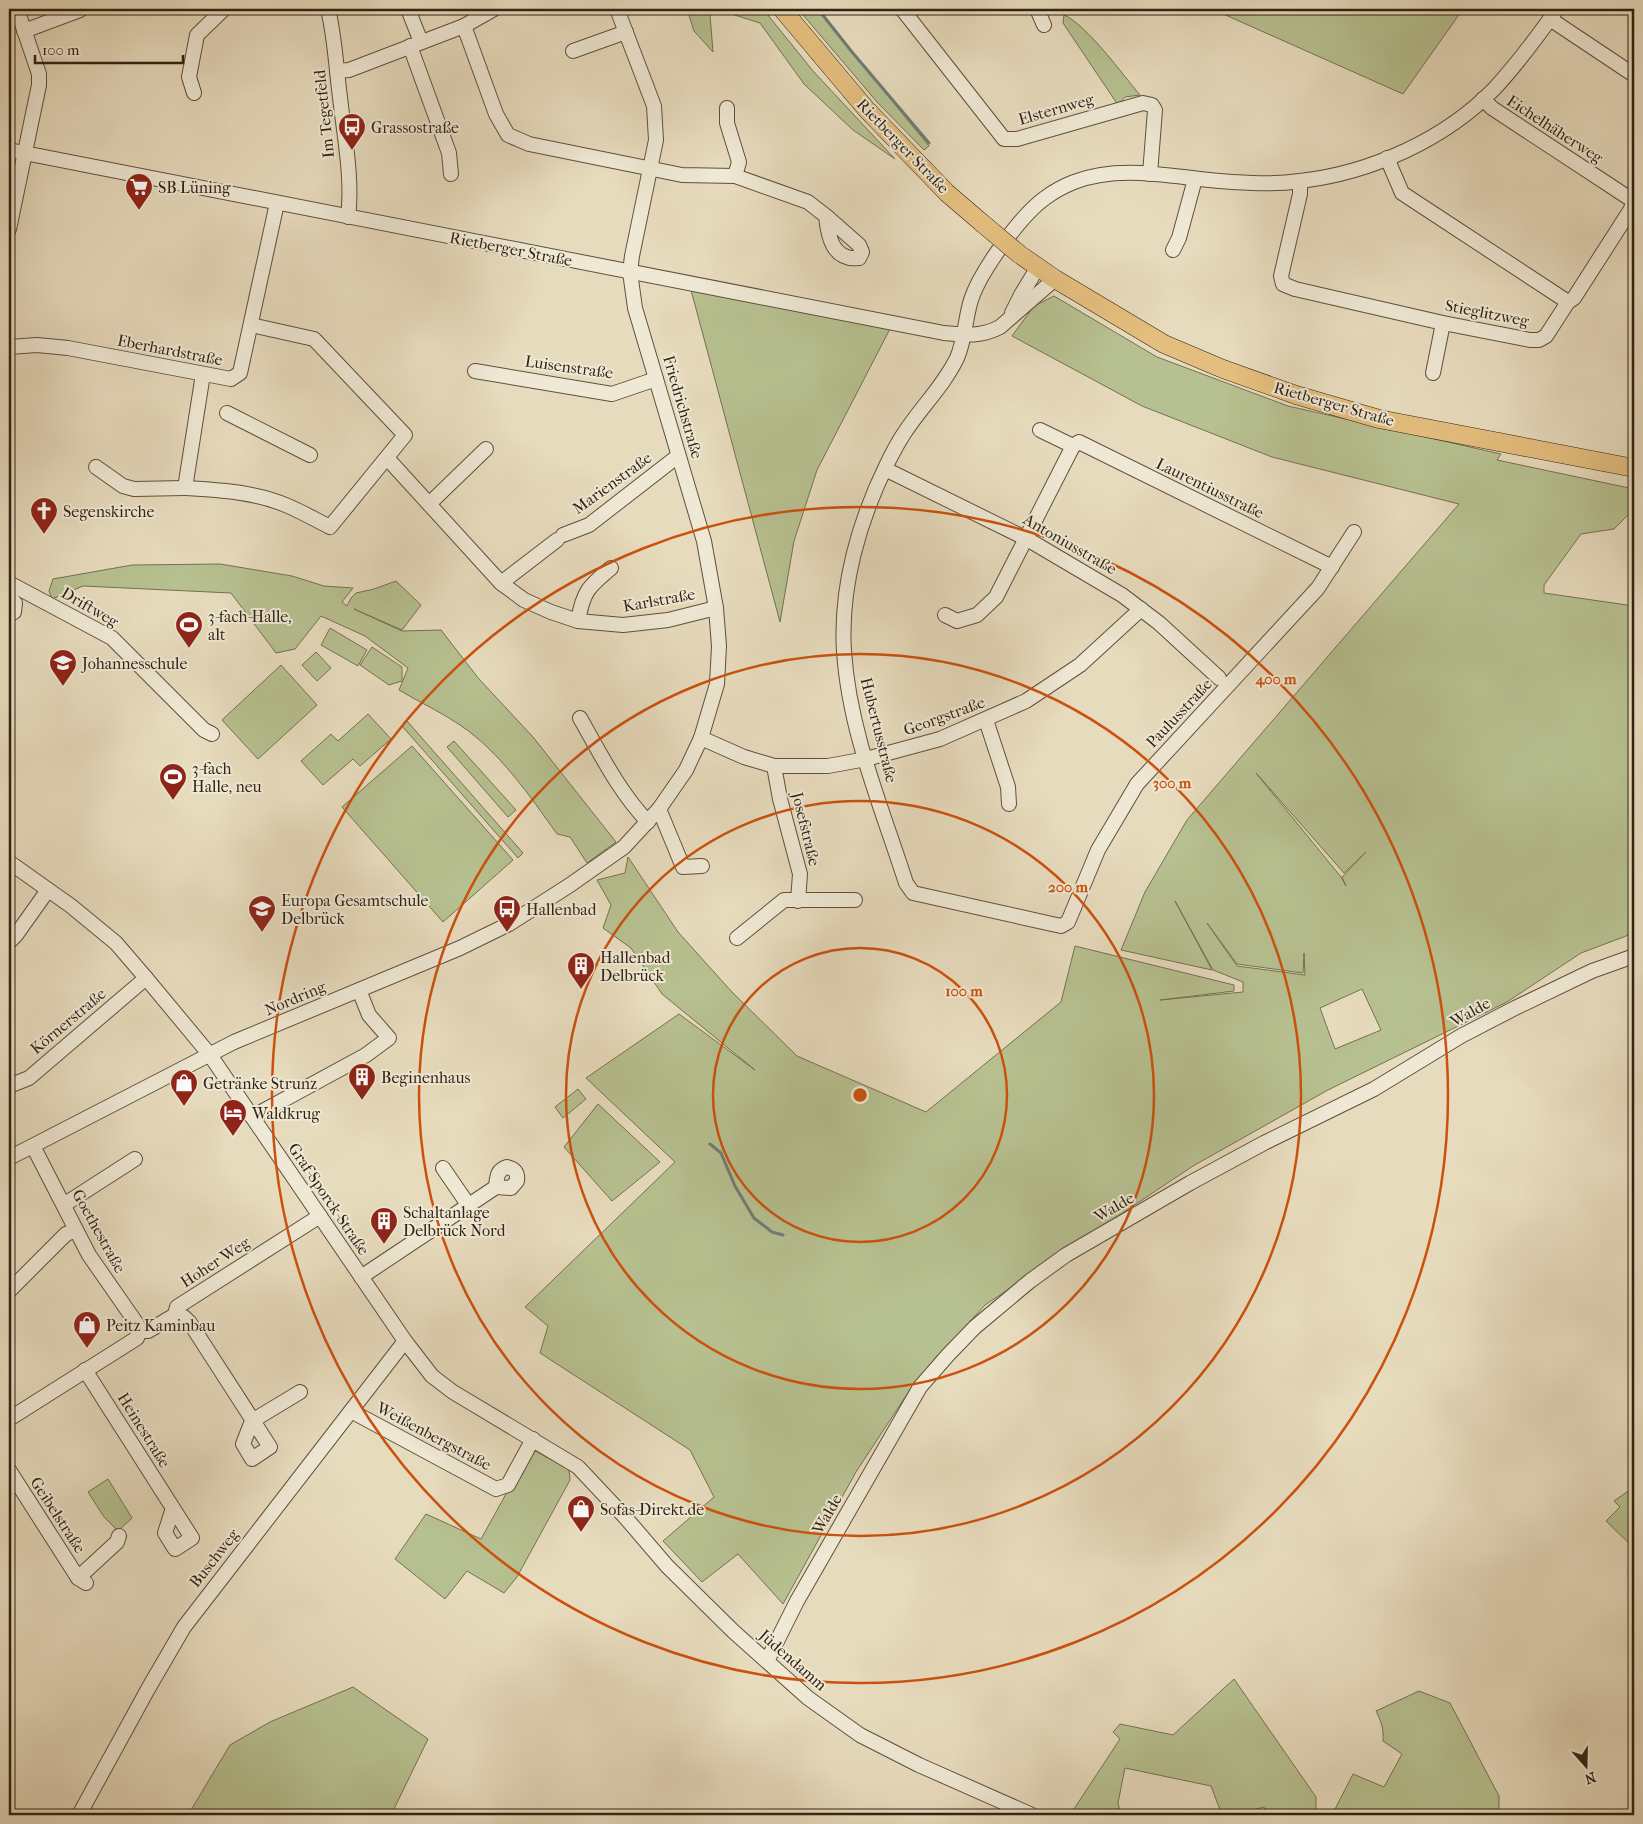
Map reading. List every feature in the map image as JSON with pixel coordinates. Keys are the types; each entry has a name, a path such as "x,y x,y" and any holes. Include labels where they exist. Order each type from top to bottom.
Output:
{"main road":[{"name":"Rietberger Straße","path":"782,9 867,110 947,193 1019,254 1055,280 1164,344 1223,369 1296,395 1379,418 1634,468"}],"street":[{"path":"9,229 39,85 39,74 17,9"},
{"path":"194,93 189,77 197,35 224,9"},
{"name":"Im Tegetfeld","path":"328,9 334,33 336,71 350,201 348,217"},
{"path":"408,9 415,44 449,153 451,174"},
{"path":"336,71 349,70 464,26 494,9"},
{"name":"Friedrichstraße","path":"617,9 654,106 656,140 630,272 635,308 704,541 716,608 719,646 717,684 701,738 686,770 659,809"},
{"name":"Elsternweg","path":"902,9 1004,139 1017,140 1143,103 1152,105 1155,110 1150,174"},
{"path":"1037,9 1044,25"},
{"path":"24,32 80,10"},
{"path":"1554,14 1634,75"},
{"name":"Hubertusstraße","path":"1053,924 913,893 906,883 866,759 852,706 844,650 846,591 860,529 885,469 902,436 946,380 959,354 970,303 977,283 1018,226 1046,197 1071,183 1090,176 1124,172 1251,183 1300,181 1342,174 1387,158 1432,136 1468,112 1495,88 1554,14"},
{"path":"464,26 496,114 508,135 530,144 682,175 735,176 808,202 826,216"},
{"path":"573,51 626,32"},
{"name":"Eichelhäherweg","path":"1483,98 1492,108 1633,199"},
{"path":"727,108 726,123 739,162 735,176"},
{"name":"Rietberger Straße","path":"9,150 916,329 964,335 987,334 1000,327 1055,280"},
{"path":"1387,158 1402,193 1568,302 1574,298 1631,209 1633,199"},
{"path":"1173,250 1179,238 1195,179"},
{"name":"Stieglitzweg","path":"1300,181 1300,194 1281,276 1283,284 1295,289 1443,323 1530,340 1539,340 1546,336 1568,302"},
{"name":"Eberhardstraße","path":"9,347 37,345 68,348 231,379 240,372 277,203"},
{"name":"Rietberger Straße","path":"1009,318 1038,267"},
{"path":"1433,373 1443,323"},
{"path":"96,467 123,486 134,489 185,488 226,490 267,498 330,527 405,435 314,339 251,325"},
{"name":"Luisenstraße","path":"476,371 612,394 656,379"},
{"path":"185,488 204,374"},
{"path":"227,412 310,455"},
{"name":"Laurentiusstraße","path":"1040,430 1073,446 1079,442 1332,567"},
{"path":"945,616 956,621 977,615 996,597 1073,446"},
{"path":"429,504 486,449"},
{"name":"Marienstraße","path":"501,583 560,538 589,525 678,456"},
{"name":"Karlstraße","path":"387,458 501,583 524,600 578,621 623,626 668,620 716,608"},
{"name":"Antoniusstraße","path":"885,469 1027,538 1122,594 1225,679"},
{"name":"Paulusstraße","path":"1053,924 1061,926 1068,922 1098,850 1137,784 1221,694 1217,686 1318,588 1354,532"},
{"path":"578,621 581,602 590,584 611,568"},
{"path":"9,615 14,612 15,603 10,590"},
{"name":"Driftweg","path":"10,590 112,638 204,730 212,734"},
{"name":"Georgstraße","path":"701,738 744,757 774,766 828,766 866,759 940,739 1026,701 1080,665 1142,609"},
{"path":"580,718 611,772 638,812 648,822 659,809 684,867 702,866"},
{"path":"986,720 1008,787 1010,804"},
{"name":"Josefstraße","path":"774,766 780,799 800,874 798,901"},
{"name":"Nordring","path":"9,1158 234,1042 460,948 502,928 593,870 624,847 648,822"},
{"name":"Graf-Sporck-Straße","path":"9,862 71,906 116,944 210,1055 405,1340 432,1376 453,1392 578,1467"},
{"path":"9,942 48,890"},
{"path":"737,938 784,900 855,900"},
{"name":"Walde","path":"767,1661 797,1601 920,1387 975,1327 1030,1280 1066,1255 1190,1183 1264,1143 1374,1089 1469,1032 1592,971 1634,956"},
{"name":"Körnerstraße","path":"9,1086 29,1078 146,978"},
{"path":"252,1117 366,1055 389,1038 369,1015 359,990"},
{"name":"Goethestraße","path":"33,1146 89,1255 137,1324 139,1331"},
{"path":"64,1204 135,1159"},
{"path":"444,1168 469,1206"},
{"path":"361,1276 496,1187"},
{"name":"Hoher Weg","path":"9,1419 137,1338 139,1331 148,1331 175,1315 177,1307 320,1216"},
{"path":"10,1289 66,1234 76,1230"},
{"path":"175,1315 184,1317 190,1323 252,1421 300,1392"},
{"name":"Buschweg","path":"79,1815 184,1627 405,1340"},
{"name":"Heinestraße","path":"85,1370 173,1508"},
{"name":"Weißenbergstraße","path":"351,1411 496,1489 508,1485 534,1439"},
{"name":"Jüdendamm","path":"578,1467 625,1517 667,1566 734,1632 808,1698 860,1735 919,1765 1032,1815"},
{"name":"Geibelstraße","path":"9,1470 82,1581 117,1542 119,1536"}],"green space":[{"path":"687,9 763,9 813,71 895,159 853,130 804,84 760,23 725,12 710,15 713,52 694,31"},
{"path":"798,9 817,9 929,146 924,150 877,102"},
{"path":"1212,9 1463,9 1403,94"},
{"path":"1064,15 1083,28 1140,95 1125,97 1118,105 1063,23"},
{"path":"691,290 891,327 817,470 794,541 780,622"},
{"path":"1054,296 1157,357 1288,406 1501,454 1497,460 1634,489 1634,509 1614,529 1581,534 1544,585 1544,593 1634,606 1634,933 1581,953 1507,1002 1328,1090 1193,1166 985,1305 915,1382 856,1472 783,1604 738,1554 702,1582 663,1541 714,1497 690,1450 540,1353 548,1326 525,1307 675,1162 586,1078 679,1014 755,1070 662,994 631,948 603,928 611,905 597,880 625,873 628,857 678,932 732,992 797,1056 926,1112 1061,1002 1075,946 1234,985 1234,991 1160,1000 1243,992 1243,982 1213,970 1175,901 1212,970 1121,950 1145,892 1187,820 1459,504 1272,457 1142,406 1012,336 1034,306","holes":["1256,773 1344,873 1366,852 1342,877 1346,886 1341,877","1207,923 1237,964 1303,973 1304,953 1305,975 1237,966","1362,989 1381,1030 1335,1049 1320,1008"]},
{"path":"220,564 292,576 324,586 353,588 342,602 347,606 356,593 396,581 421,605 402,630 354,609 402,631 441,630 479,679 533,737 616,842 587,863 570,837 557,834 513,775 475,736 453,720 399,690 408,668 365,636 321,616 295,649 276,653 231,593 83,586 52,599 49,591 53,579 132,565"},
{"path":"330,628 367,650 358,666 321,645"},
{"path":"372,647 402,667 402,681 389,685 360,665"},
{"path":"316,652 331,668 317,681 302,665"},
{"path":"281,665 317,705 258,759 222,720"},
{"path":"368,714 391,739 360,766 353,759 323,785 301,761 331,734 338,741"},
{"path":"407,721 523,853 518,858 402,726"},
{"path":"454,741 516,810 508,817 447,747"},
{"path":"412,746 513,860 443,922 342,807"},
{"path":"578,1089 586,1099 563,1118 555,1107"},
{"path":"598,1104 660,1162 612,1201 564,1147"},
{"path":"531,1449 569,1469 570,1480 517,1577 504,1593 467,1571 445,1599 395,1559 426,1514 481,1539"},
{"path":"108,1479 132,1518 118,1531 104,1517 88,1492"},
{"path":"1634,1487 1634,1548 1606,1521 1620,1507 1614,1501"},
{"path":"1234,1679 1316,1797 1316,1815 1267,1815 1264,1807 1234,1815 1222,1815 1211,1786 1125,1768 1118,1803 1121,1815 1070,1815 1120,1739 1113,1732 1120,1724 1173,1735"},
{"path":"353,1687 428,1739 391,1815 188,1815 230,1745 270,1722"},
{"path":"1419,1691 1450,1703 1499,1796 1499,1815 1332,1815 1353,1774 1384,1787 1402,1754 1383,1741 1382,1725 1376,1711"}],"waterway":[{"path":"818,9 929,143"},
{"path":"710,1144 721,1153 735,1186 754,1218 772,1232 783,1235"}],"place":[{"name":"Grassostraße","path":"352,151"},
{"name":"SB Lüning","path":"139,211"},
{"name":"Segenskirche","path":"44,535"},
{"name":"3-fach-Halle, alt","path":"189,649"},
{"name":"Johannesschule","path":"63,687"},
{"name":"3-fach Halle, neu","path":"173,801"},
{"name":"Europa Gesamtschule Delbrück","path":"262,933"},
{"name":"Hallenbad","path":"507,933"},
{"name":"Hallenbad Delbrück","path":"581,990"},
{"name":"Beginenhaus","path":"362,1101"},
{"name":"Getränke Strunz","path":"184,1107"},
{"name":"Waldkrug","path":"233,1137"},
{"name":"Schaltanlage Delbrück Nord","path":"384,1245"},
{"name":"Peitz Kaminbau","path":"87,1349"},
{"name":"Sofas-Direkt.de","path":"581,1533"}]}
